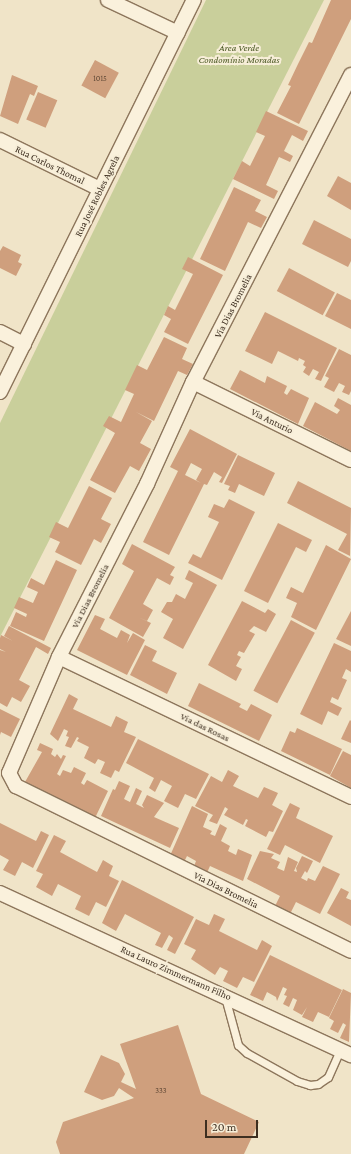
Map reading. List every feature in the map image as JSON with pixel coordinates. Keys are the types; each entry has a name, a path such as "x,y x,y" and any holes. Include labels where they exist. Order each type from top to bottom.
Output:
{"street":[{"path":"108,0 178,33"},
{"name":"Rua José Robles Agrela","path":"0,392 194,0"},
{"name":"Via Dias Bromelia","path":"351,75 193,382 147,484 59,657 13,758 9,773 16,786 351,951"},
{"name":"Rua Carlos Thomal","path":"0,140 100,189"},
{"path":"0,332 24,344"},
{"name":"Via Anturio","path":"193,382 351,460"},
{"name":"Via das Rosas","path":"59,657 351,797"},
{"name":"Rua Lauro Zimmermann Filho","path":"0,893 225,995 346,1052"}],"lane":[{"path":"225,995 238,1045 246,1053 296,1081 310,1085 318,1084 328,1077 346,1052"}],"green space":[{"name":"Área Verde Condomínio Moradas","path":"206,0 324,0 0,637 0,423"}],"building":[{"path":"331,0 351,0 351,19 299,124 277,113 291,86 288,85 298,64 309,42 312,43"},
{"path":"95,60 119,73 105,98 81,86"},
{"path":"12,75 38,86 34,96 30,94 18,124 0,116"},
{"path":"38,92 57,100 46,128 26,120"},
{"path":"266,111 308,131 303,141 292,135 284,151 293,156 290,162 279,157 266,185 278,191 274,199 233,179 242,161 250,166 265,136 256,132"},
{"path":"338,176 351,183 351,210 327,196"},
{"path":"234,187 261,200 255,211 267,217 261,228 248,222 225,271 200,259"},
{"path":"314,220 351,239 351,261 348,267 302,244"},
{"path":"3,246 21,255 18,262 22,264 16,276 0,268 0,251"},
{"path":"188,257 223,275 188,344 164,332 171,319 164,315 168,306 175,310 193,274 182,269"},
{"path":"289,268 335,292 323,315 277,291"},
{"path":"337,293 351,300 351,329 325,316"},
{"path":"265,312 337,348 321,381 315,379 319,372 313,369 309,376 303,372 306,367 303,365 305,361 299,358 298,361 278,351 272,364 245,351"},
{"path":"164,337 187,348 182,359 193,364 187,375 178,371 154,421 136,412 152,421 140,443 151,449 139,471 130,466 115,493 90,480 115,433 103,426 109,416 121,422 134,394 125,390 137,365 147,370"},
{"path":"339,349 351,355 351,391 349,395 342,392 345,386 339,383 334,392 324,387 329,378 325,376"},
{"path":"240,370 265,383 267,376 287,386 284,393 287,395 291,389 309,398 298,424 230,389"},
{"path":"338,398 351,405 351,451 303,426 315,402 337,414 340,410 334,406"},
{"path":"190,429 237,454 222,483 219,482 222,477 214,472 207,485 204,484 169,555 143,542 178,471 170,467","holes":["191,463 202,469 196,480 201,483 185,475"]},
{"path":"238,455 275,473 264,496 239,484 235,493 228,490 230,486 224,484"},
{"path":"298,481 351,508 350,556 338,550 347,534 287,503"},
{"path":"89,486 112,498 101,519 111,524 101,543 94,539 81,565 55,552 60,542 49,537 56,522 68,528"},
{"path":"229,499 255,512 222,580 188,563 193,554 201,558 219,522 208,517 214,504 224,508"},
{"path":"278,523 312,540 306,552 296,547 268,603 244,591"},
{"path":"132,544 175,567 170,575 174,577 170,585 157,578 143,604 153,610 147,621 138,617 151,623 143,637 109,618 134,571 122,564"},
{"path":"326,545 351,559 316,630 291,617 297,603 286,598 291,587 303,593"},
{"path":"56,560 77,570 44,641 10,626 16,612 26,617 27,614 14,608 19,597 33,603 38,592 27,587 31,578 44,585"},
{"path":"189,570 217,585 183,649 163,638 173,619 161,612 167,602 172,602 176,594 185,599 193,583 185,579"},
{"path":"242,601 265,613 268,609 276,614 266,632 254,626 249,631 255,634 244,653 239,651 237,655 241,657 236,666 242,669 236,681 208,665"},
{"path":"351,611 351,646 336,639"},
{"path":"95,615 105,619 100,629 117,638 121,630 130,635 127,643 133,633 145,640 127,675 77,650"},
{"path":"291,620 315,633 277,703 253,691"},
{"path":"9,626 51,648 48,654 36,647 19,680 30,686 21,702 12,697 7,707 0,703 0,650 6,652 0,649 0,638 1,635 13,641 4,636"},
{"path":"334,643 351,651 351,672 346,669 342,678 347,680 338,700 332,697 330,702 342,708 338,716 328,711 322,725 300,714"},
{"path":"145,645 157,651 152,661 177,673 167,694 130,675"},
{"path":"199,683 241,704 239,707 247,711 251,704 272,715 259,741 188,706"},
{"path":"69,694 78,699 73,709 111,727 116,716 128,722 124,732 136,737 119,772 115,770 111,778 100,773 105,762 98,759 95,764 84,758 89,747 77,741 79,738 77,737 71,748 65,746 69,737 66,736 68,731 64,729 58,741 50,734"},
{"path":"0,709 20,719 11,737 1,732 0,735"},
{"path":"350,720 351,721 351,743 341,739"},
{"path":"297,728 342,749 330,775 281,751 290,731 295,733"},
{"path":"138,739 209,774 196,799 185,794 178,808 164,801 172,786 161,780 155,792 149,788 154,778 126,763"},
{"path":"40,743 53,749 51,754 55,757 57,754 61,759 63,755 66,756 57,774 60,776 63,770 71,773 74,767 86,773 81,783 84,785 87,780 108,791 95,818 25,782 42,752 37,750"},
{"path":"343,751 351,755 351,788 330,776"},
{"path":"228,770 239,776 233,786 258,798 264,787 278,793 272,805 283,811 273,832 269,831 266,837 245,826 248,820 246,819 243,825 224,815 228,809 225,807 217,824 209,821 213,815 195,806 211,776 222,782"},
{"path":"119,781 130,786 124,799 130,802 136,788 142,791 136,804 144,808 142,805 147,795 164,803 154,817 179,828 170,848 101,816 113,789 115,790"},
{"path":"290,803 300,808 296,818 333,836 320,863 285,845 280,855 267,849"},
{"path":"192,806 208,814 203,827 212,831 210,834 215,836 220,824 227,828 221,841 230,846 228,851 236,855 238,849 252,855 243,881 210,866 206,875 193,869 196,861 187,856 183,864 169,858"},
{"path":"0,823 36,841 41,831 49,835 33,868 22,862 15,876 3,870 9,860 0,855"},
{"path":"54,835 66,841 60,852 97,872 103,860 113,866 109,876 119,881 106,907 96,902 89,916 75,909 81,896 58,884 52,896 36,887 43,874 36,871"},
{"path":"260,851 274,854 271,858 280,862 277,868 284,871 288,857 298,862 294,871 297,872 296,868 302,856 313,861 307,873 305,871 301,878 307,881 308,878 315,881 323,866 340,874 320,914 296,902 290,914 275,906 280,896 247,879"},
{"path":"122,880 194,917 175,954 167,950 173,938 169,935 162,948 155,945 161,933 125,914 116,931 102,923"},
{"path":"341,888 349,892 346,898 351,900 351,926 327,913"},
{"path":"214,914 225,919 219,931 257,950 262,940 272,946 254,982 243,977 237,988 223,981 228,971 220,967 215,975 191,959 196,950 184,944 196,919 209,925"},
{"path":"270,955 342,990 329,1017 318,1012 313,1022 302,1017 307,1007 302,1015 293,1010 297,1000 293,998 289,1007 283,1004 287,996 284,995 287,989 283,987 277,1001 276,997 267,992 263,1001 250,995"},
{"path":"343,989 351,993 349,1042 340,1038 346,1025 343,1023 338,1033 330,1029 334,1021 329,1018"},
{"path":"178,1025 201,1094 259,1122 244,1154 60,1154 56,1142 63,1122 134,1098 119,1088 114,1096 102,1100 84,1092 101,1055 119,1063 125,1074 121,1082 136,1089 120,1044"}]}
